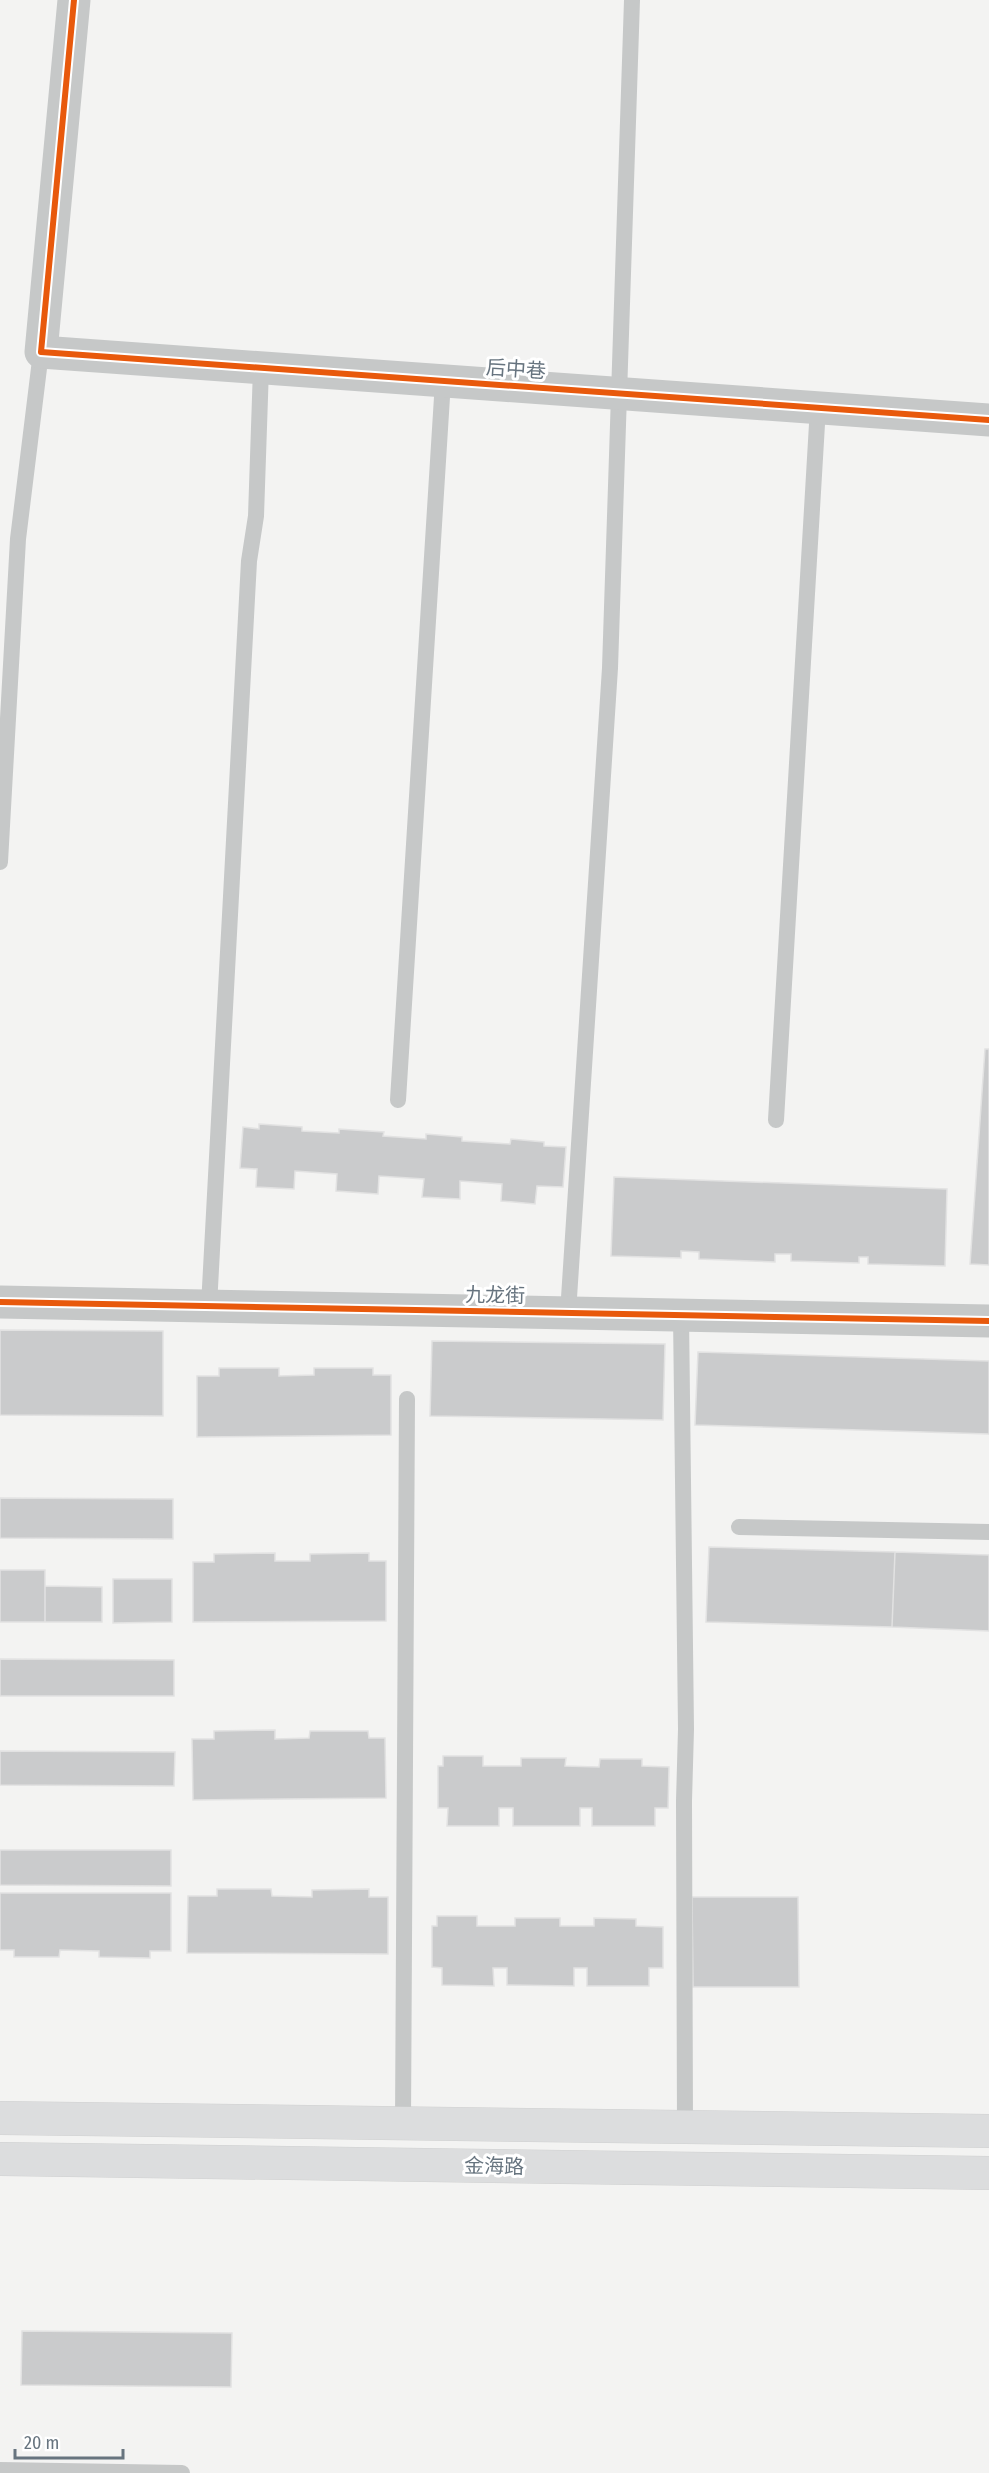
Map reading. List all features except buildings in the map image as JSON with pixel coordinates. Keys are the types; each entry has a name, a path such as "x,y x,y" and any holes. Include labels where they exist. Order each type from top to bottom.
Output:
{"main road":[{"path":"0,2118 989,2132"},
{"name":"金海路","path":"0,2159 989,2173"}],"street":[{"path":"41,352 74,0"},
{"name":"后中巷","path":"41,352 989,420"},
{"name":"九龙街","path":"0,1302 989,1321"}],"lane":[{"path":"568,1313 610,668 632,0"},
{"path":"0,862 18,539 41,352"},
{"path":"209,1306 249,561 256,516 261,368"},
{"path":"398,1100 443,381"},
{"path":"776,1120 819,407"},
{"path":"681,1315 686,1729 684,1801 685,2127"},
{"path":"403,2124 407,1399"},
{"path":"739,1527 989,1532"},
{"path":"0,2470 182,2473"}],"cycle path":[{"path":"74,0 41,352 989,420"},
{"path":"0,1302 989,1321"}]}
